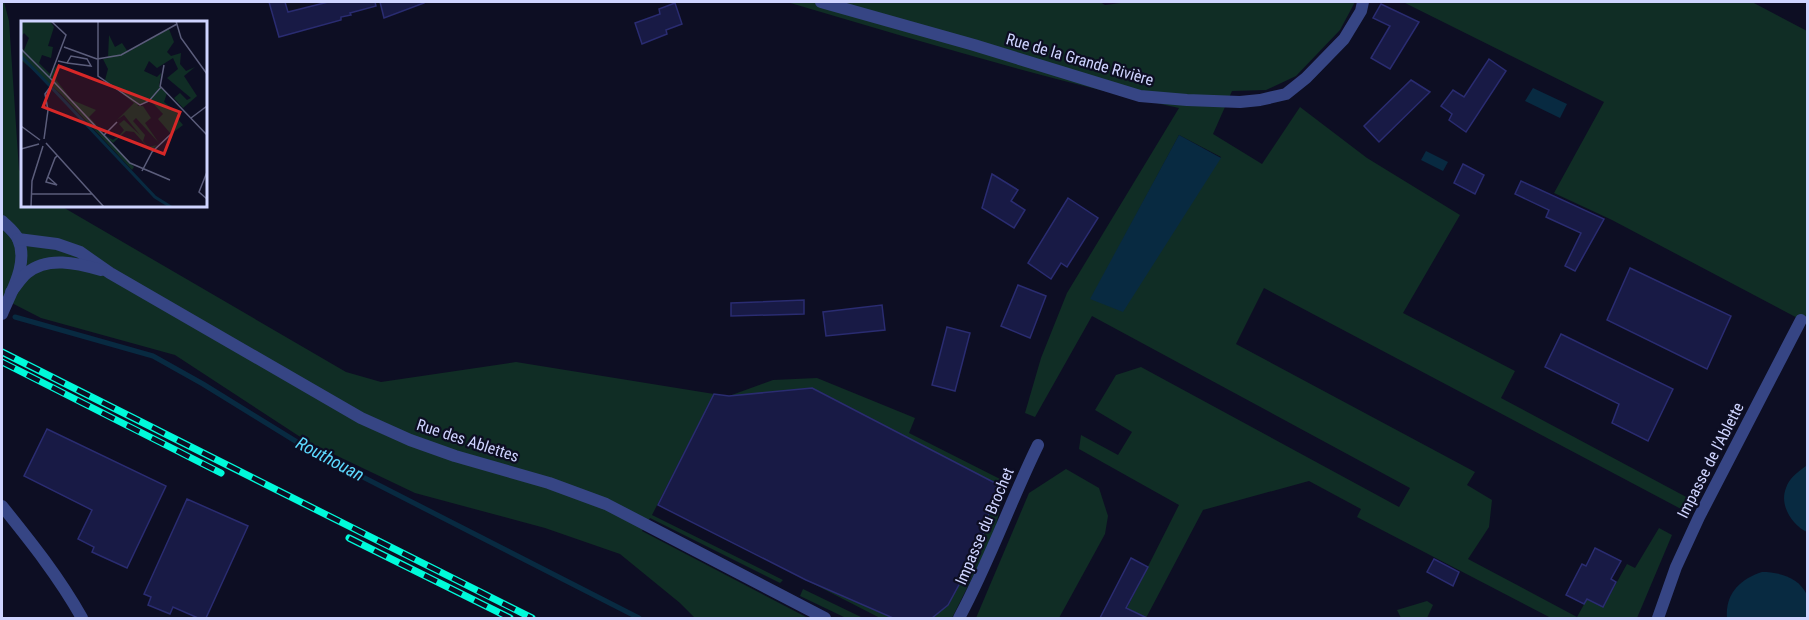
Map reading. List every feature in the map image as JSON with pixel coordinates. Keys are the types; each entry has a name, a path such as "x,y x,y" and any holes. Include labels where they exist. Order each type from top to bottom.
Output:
{"street":[{"name":"Rue de la Grande Rivière","path":"821,2 974,45 1140,96 1240,102 1286,94 1306,78 1344,39 1361,11 1363,2"},
{"path":"2,221 18,239 21,255 20,268 2,314"},
{"name":"Rue des Ablettes","path":"18,239 57,244 80,252 110,273 361,418 443,452 549,483 606,504 825,618"},
{"name":"Rue des Ablettes","path":"12,292 27,273 41,265 56,262 110,273"},
{"name":"Impasse de l'Ablette","path":"1658,618 1699,517 1801,320"},
{"name":"Impasse du Brochet","path":"959,618 974,590 1008,508 1038,445"},
{"path":"2,506 44,558 82,618"}],"green space":[{"path":"2,2 4,2 9,21 19,170 21,172 21,207 63,207 346,372 381,382 516,362 714,394 652,515 783,580 780,583 650,518 642,531 808,618 695,618 620,554 545,528 415,493 308,442 175,355 41,318 2,298"},
{"path":"787,2 1100,2 1105,5 1128,2 1355,2 1340,30 1296,76 1266,90 1232,91 1213,134 1262,164 1300,107 1367,158 1460,215 1403,313 1515,371 1501,398 1690,499 1681,509 1264,288 1236,344 1475,472 1467,485 1492,500 1489,527 1468,559 1577,617 1587,599 1603,607 1627,564 1635,568 1659,528 1672,535 1637,618 1551,618 1357,517 1361,509 1309,481 1203,510 1146,618 1134,618 1137,613 1127,608 1179,505 1079,449 1081,435 1118,455 1132,432 1095,410 1116,375 1141,367 1399,507 1410,488 1092,316 1035,417 1025,413 1041,358 1067,293 1179,108 1031,72","holes":["1179,135 1221,157 1091,299"]},
{"path":"1403,2 1752,2 1807,31 1807,323 1612,220 1554,193 1604,102"},
{"path":"817,378 915,418 909,433 1002,480 1005,487 994,534 952,618 893,618 914,612 729,396 773,380"},
{"path":"1066,469 1099,488 1108,516 1105,534 1059,618 976,618 1029,493"},
{"path":"806,580 893,618 880,618"},
{"path":"803,589 863,618 846,618 800,596"},
{"path":"1427,601 1433,605 1427,618 1401,618 1397,610"}],"water":[{"path":"1533,88 1567,104 1560,118 1525,101"},
{"path":"1179,135 1221,158 1123,312 1090,299"},
{"path":"1426,151 1448,162 1443,171 1421,160"},
{"path":"1806,466 1807,532 1796,525 1788,514 1784,501 1789,481"},
{"path":"1762,572 1782,575 1799,584 1808,597 1807,618 1727,618 1731,595 1741,583"}],"building":[{"path":"269,2 285,2 288,12 328,2 375,2 376,6 350,13 351,15 341,17 341,20 279,37"},
{"path":"380,2 424,2 424,3 384,18"},
{"path":"675,3 682,24 666,30 667,34 642,44 635,23 660,14 659,9"},
{"path":"1381,4 1419,22 1390,69 1371,58 1390,26 1373,18"},
{"path":"1489,59 1506,71 1466,132 1449,120 1452,114 1441,106 1453,90 1464,97"},
{"path":"1411,80 1430,92 1379,142 1364,126"},
{"path":"1463,164 1484,175 1475,194 1454,183"},
{"path":"992,174 1018,190 1011,201 1025,210 1014,228 982,208"},
{"path":"1521,181 1604,219 1575,271 1565,266 1581,233 1546,217 1549,210 1515,194"},
{"path":"1068,198 1098,218 1067,267 1061,263 1051,279 1028,263"},
{"path":"1630,268 1731,316 1707,369 1607,320"},
{"path":"1018,285 1046,296 1030,338 1001,326"},
{"path":"804,300 804,314 731,316 731,303"},
{"path":"882,305 885,330 826,336 823,312"},
{"path":"947,327 970,333 955,391 932,385"},
{"path":"1561,334 1673,389 1648,441 1612,423 1619,404 1545,367"},
{"path":"812,388 997,484 980,546 948,605 932,618 893,618 806,580 658,505 714,394 729,396"},
{"path":"47,429 166,486 127,568 92,552 94,547 78,539 92,510 24,476"},
{"path":"187,499 248,526 206,618 198,618 173,607 170,614 148,605 151,597 144,594"},
{"path":"1595,548 1621,561 1611,579 1616,582 1603,607 1587,599 1584,604 1566,595 1582,564 1586,566"},
{"path":"1131,558 1148,567 1126,608 1147,618 1100,618"},
{"path":"1434,559 1459,572 1453,586 1427,572"}],"waterway":[{"name":"Routhouan","path":"15,317 153,356 310,450 639,618"}],"railway":[{"path":"2,352 532,618"},
{"path":"2,362 221,473"},
{"path":"349,538 510,618"}]}
